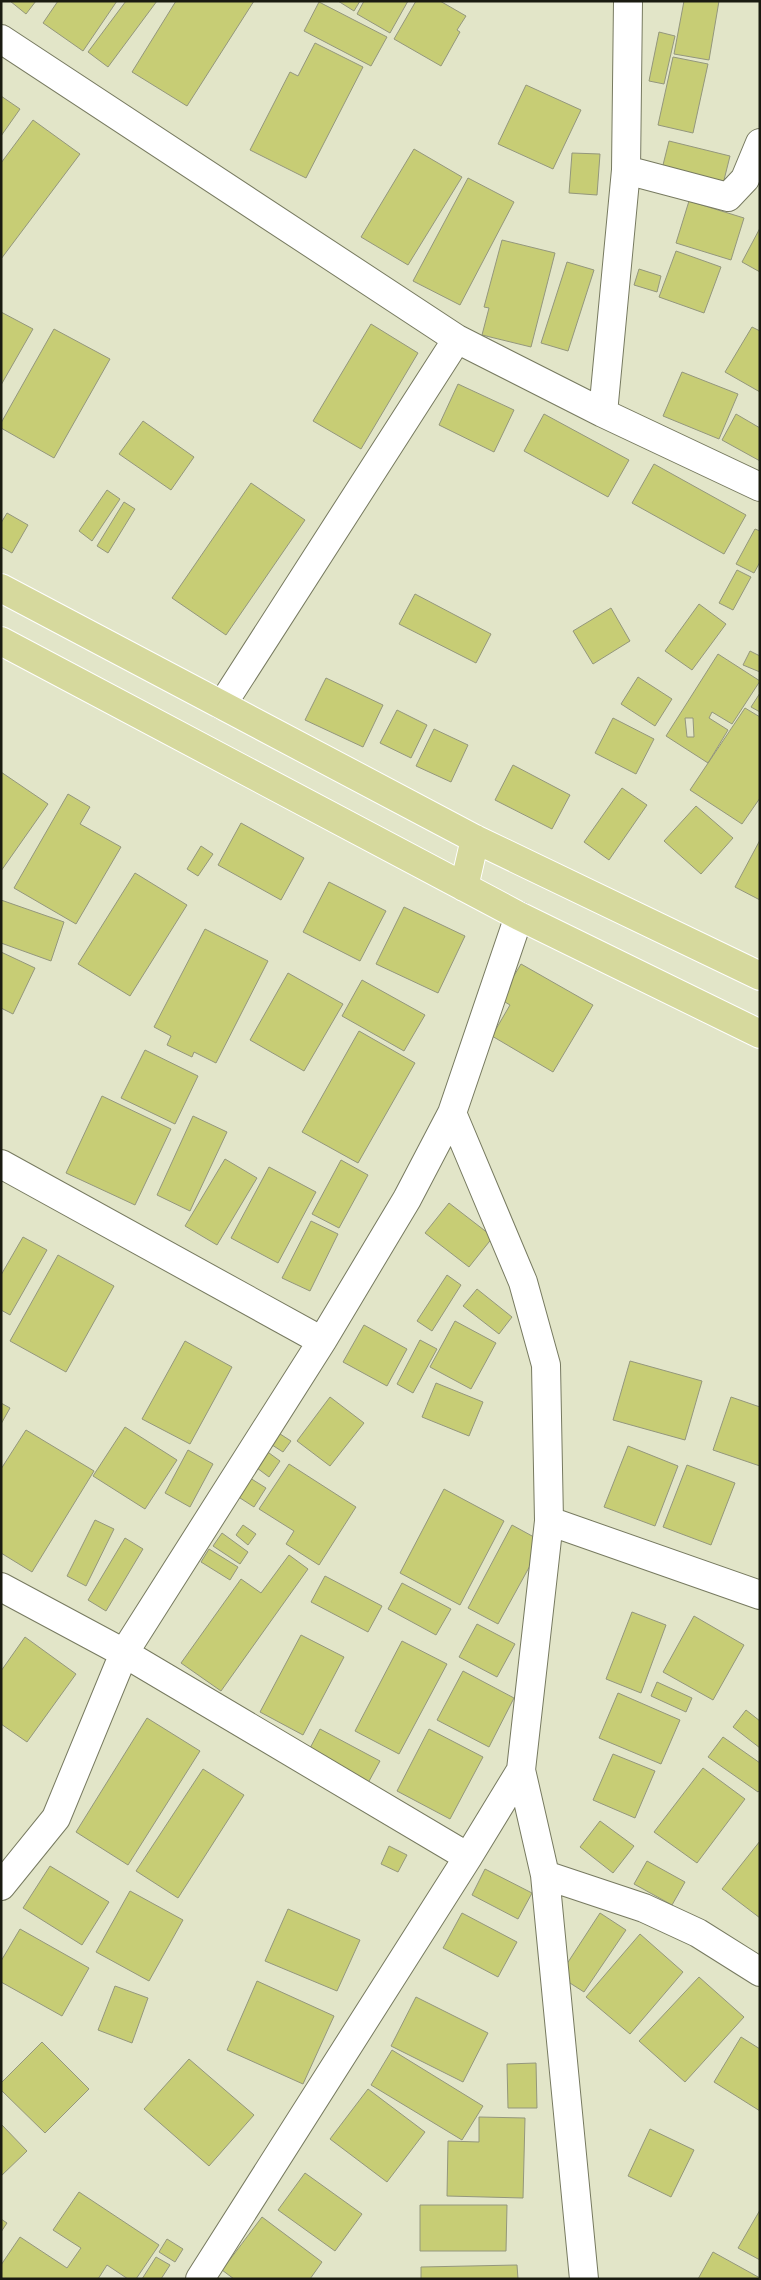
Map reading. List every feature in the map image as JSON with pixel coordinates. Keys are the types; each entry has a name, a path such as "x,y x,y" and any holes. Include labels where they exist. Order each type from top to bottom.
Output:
{"main road":[{"path":"1,588 475,839 760,976"},
{"path":"1,641 519,916 760,1034"},
{"path":"464,887 475,839"}],"street":[{"path":"603,413 626,170 628,1"},
{"path":"1,39 456,339 603,413 760,487"},
{"path":"626,170 728,196 745,179 760,143"},
{"path":"222,705 456,339"},
{"path":"1,1886 56,1818 124,1653 322,1341 407,1199 452,1113 519,916"},
{"path":"452,1113 523,1282 546,1365 549,1521 521,1770 545,1875 584,2279"},
{"path":"1,1164 322,1341"},
{"path":"549,1521 760,1595"},
{"path":"1,1587 124,1653 468,1857"},
{"path":"200,2279 468,1857 521,1770"},
{"path":"545,1875 644,1908 698,1933 760,1972"}],"building":[{"path":"10,1 36,1 26,14"},
{"path":"58,1 117,1 83,51 43,23"},
{"path":"126,1 157,1 108,67 88,52"},
{"path":"176,1 254,1 187,106 132,72"},
{"path":"338,1 360,1 354,11"},
{"path":"364,1 408,1 390,33 357,14"},
{"path":"416,1 440,1 466,16 457,30 460,32 441,66 394,39"},
{"path":"684,1 719,1 709,60 674,54"},
{"path":"319,2 387,37 371,66 304,31"},
{"path":"659,32 675,36 664,84 649,81"},
{"path":"315,43 363,67 306,178 250,150 290,72 298,76"},
{"path":"673,57 708,64 693,133 658,125"},
{"path":"526,85 581,110 553,169 498,144"},
{"path":"1,96 20,109 1,136"},
{"path":"33,120 80,154 1,259 1,163"},
{"path":"669,141 730,156 722,188 661,173"},
{"path":"414,149 462,177 408,265 361,237"},
{"path":"572,153 600,154 597,195 569,193"},
{"path":"468,178 514,202 460,305 413,281"},
{"path":"689,201 744,218 731,260 676,243"},
{"path":"760,228 760,272 742,262"},
{"path":"502,240 555,253 531,347 482,335 489,308 484,307"},
{"path":"676,251 721,267 704,313 659,297"},
{"path":"567,262 594,270 568,351 541,343"},
{"path":"639,269 661,276 657,292 634,285"},
{"path":"1,312 33,329 1,385"},
{"path":"371,324 418,353 361,449 313,421"},
{"path":"752,327 760,331 760,392 725,372"},
{"path":"54,329 110,359 54,458 1,428 1,423"},
{"path":"682,372 738,394 719,439 663,416"},
{"path":"458,384 514,410 494,452 439,425"},
{"path":"544,414 629,460 608,497 524,451"},
{"path":"736,414 760,428 760,461 722,440"},
{"path":"143,421 194,457 171,490 119,454"},
{"path":"654,464 746,515 724,554 632,503"},
{"path":"251,483 305,520 226,635 172,598"},
{"path":"107,490 120,499 92,541 79,531"},
{"path":"124,502 135,509 108,553 97,546"},
{"path":"7,513 28,525 12,553 1,547 1,523"},
{"path":"755,529 760,531 760,562 754,573 736,564"},
{"path":"737,570 751,577 733,610 719,603"},
{"path":"415,594 491,634 476,663 399,624"},
{"path":"699,604 726,624 692,670 665,651"},
{"path":"611,608 630,641 593,664 573,631"},
{"path":"750,651 760,656 760,672 743,665"},
{"path":"718,654 760,681 732,724 712,712 709,718 728,730 708,763 666,736","holes":["685,718 693,718 694,737 687,737"]},
{"path":"638,677 672,699 655,726 621,704"},
{"path":"326,678 383,705 363,747 305,720"},
{"path":"760,693 760,712 751,707"},
{"path":"745,708 760,717 760,798 742,824 690,790"},
{"path":"397,710 427,725 411,758 380,743"},
{"path":"613,718 654,739 636,774 595,753"},
{"path":"434,729 468,745 451,782 416,766"},
{"path":"513,765 570,795 552,829 495,800"},
{"path":"1,772 48,804 1,871"},
{"path":"622,788 647,805 609,860 584,842"},
{"path":"68,794 90,807 80,824 121,847 76,924 14,888"},
{"path":"696,806 733,838 701,874 664,841"},
{"path":"241,823 304,858 281,900 218,865"},
{"path":"760,840 760,900 735,887"},
{"path":"201,846 213,854 198,876 187,869"},
{"path":"135,873 187,905 130,996 78,964"},
{"path":"329,882 386,911 360,961 303,932"},
{"path":"1,900 64,922 51,961 1,943"},
{"path":"404,907 465,936 438,993 376,964"},
{"path":"205,929 268,961 216,1063 194,1052 192,1057 167,1045 171,1036 154,1027"},
{"path":"1,952 35,968 13,1014 1,1008"},
{"path":"521,964 593,1005 553,1072 492,1036 510,1005 500,999"},
{"path":"288,973 343,1004 304,1071 250,1040"},
{"path":"362,980 425,1015 404,1051 342,1016"},
{"path":"359,1031 415,1063 358,1163 302,1132"},
{"path":"145,1050 198,1076 175,1124 121,1098"},
{"path":"102,1096 171,1129 135,1205 66,1173"},
{"path":"193,1116 227,1132 190,1211 157,1195"},
{"path":"225,1159 257,1178 217,1245 185,1226"},
{"path":"341,1160 368,1175 339,1228 312,1214"},
{"path":"269,1167 316,1192 278,1263 231,1238"},
{"path":"449,1203 493,1237 469,1267 425,1233"},
{"path":"311,1221 338,1234 310,1291 282,1278"},
{"path":"23,1237 47,1250 10,1315 1,1310 1,1275"},
{"path":"58,1255 114,1286 66,1372 10,1341"},
{"path":"447,1275 461,1285 432,1331 417,1321"},
{"path":"477,1289 512,1317 499,1334 463,1306"},
{"path":"455,1321 496,1343 471,1389 430,1367"},
{"path":"364,1325 407,1349 387,1386 343,1362"},
{"path":"420,1340 437,1349 413,1393 397,1384"},
{"path":"185,1341 232,1367 190,1444 142,1419"},
{"path":"630,1361 702,1381 685,1440 613,1420"},
{"path":"436,1383 483,1402 469,1436 422,1417"},
{"path":"330,1397 364,1423 330,1466 297,1441"},
{"path":"731,1397 760,1407 760,1466 713,1450"},
{"path":"1,1403 10,1408 1,1424"},
{"path":"125,1427 177,1460 145,1509 93,1476"},
{"path":"26,1430 94,1471 32,1572 1,1553 1,1469"},
{"path":"277,1432 291,1441 283,1452 269,1443"},
{"path":"628,1446 678,1466 655,1526 604,1507"},
{"path":"188,1450 213,1464 190,1507 165,1493"},
{"path":"265,1450 280,1461 269,1477 253,1465"},
{"path":"289,1464 356,1507 319,1565 286,1544 294,1531 259,1509"},
{"path":"687,1465 735,1483 711,1545 663,1527"},
{"path":"250,1478 266,1488 254,1507 237,1496"},
{"path":"444,1489 504,1521 460,1605 400,1573"},
{"path":"95,1520 114,1529 86,1586 67,1576"},
{"path":"243,1525 256,1534 248,1545 236,1535"},
{"path":"512,1525 543,1542 498,1624 468,1608"},
{"path":"222,1533 248,1552 240,1564 213,1546"},
{"path":"125,1538 143,1549 106,1611 88,1600"},
{"path":"209,1549 238,1567 230,1580 201,1562"},
{"path":"289,1555 308,1569 221,1691 181,1663 241,1579 261,1593"},
{"path":"325,1576 382,1606 368,1632 311,1602"},
{"path":"402,1583 451,1609 436,1635 388,1609"},
{"path":"632,1612 666,1625 641,1693 606,1679"},
{"path":"694,1616 744,1645 713,1700 663,1672"},
{"path":"477,1624 515,1644 497,1677 459,1657"},
{"path":"301,1635 344,1657 303,1735 260,1712"},
{"path":"25,1637 76,1674 27,1742 1,1724 1,1671"},
{"path":"402,1641 447,1664 399,1754 355,1731"},
{"path":"463,1671 514,1698 489,1747 437,1720"},
{"path":"657,1682 692,1698 686,1712 651,1696"},
{"path":"618,1693 680,1720 661,1764 599,1738"},
{"path":"746,1710 760,1721 760,1748 733,1727"},
{"path":"147,1718 200,1751 128,1865 76,1832"},
{"path":"320,1729 380,1761 368,1783 308,1752"},
{"path":"429,1729 483,1757 450,1819 397,1791"},
{"path":"723,1737 760,1763 760,1790 758,1792 708,1757"},
{"path":"613,1754 655,1771 635,1818 593,1800"},
{"path":"703,1768 745,1799 697,1863 654,1832"},
{"path":"203,1769 244,1795 178,1898 136,1871"},
{"path":"600,1821 634,1846 613,1873 580,1847"},
{"path":"760,1841 760,1918 722,1889"},
{"path":"389,1846 407,1855 398,1872 381,1864"},
{"path":"647,1861 685,1882 672,1905 634,1884"},
{"path":"50,1866 109,1902 82,1945 23,1908"},
{"path":"485,1869 532,1893 518,1919 472,1895"},
{"path":"130,1891 183,1920 149,1981 96,1952"},
{"path":"288,1909 360,1940 337,1991 265,1961"},
{"path":"462,1913 517,1942 498,1977 443,1948"},
{"path":"600,1913 626,1930 584,1992 559,1976"},
{"path":"20,1929 89,1968 62,2016 1,1982 1,1961"},
{"path":"640,1934 683,1972 630,2034 586,1997"},
{"path":"699,1977 744,2017 685,2082 639,2041"},
{"path":"257,1981 334,2016 303,2084 227,2050"},
{"path":"115,1986 148,1998 132,2043 98,2030"},
{"path":"416,1997 488,2033 463,2082 391,2046"},
{"path":"741,2037 760,2049 760,2111 714,2082"},
{"path":"42,2042 89,2089 45,2133 1,2090 1,2083"},
{"path":"392,2050 483,2106 462,2140 371,2085"},
{"path":"189,2059 254,2115 209,2166 144,2109"},
{"path":"536,2063 537,2108 508,2108 507,2064"},
{"path":"368,2089 425,2132 387,2182 330,2139"},
{"path":"479,2117 525,2118 523,2198 447,2196 448,2141 479,2142"},
{"path":"1,2124 27,2151 1,2176"},
{"path":"650,2129 694,2150 671,2197 628,2176"},
{"path":"305,2173 362,2214 335,2251 278,2210"},
{"path":"79,2192 159,2245 136,2279 128,2279 107,2265 98,2279 4,2279 1,2277 1,2265 20,2237 67,2268 81,2248 53,2230"},
{"path":"420,2205 507,2205 506,2251 420,2251"},
{"path":"760,2210 760,2260 738,2248"},
{"path":"262,2217 322,2262 310,2279 234,2279 222,2270"},
{"path":"1,2219 7,2223 1,2232"},
{"path":"167,2239 183,2249 175,2262 159,2252"},
{"path":"713,2252 760,2278 760,2279 698,2279"},
{"path":"156,2257 170,2265 161,2279 142,2279"},
{"path":"517,2265 518,2279 421,2279 421,2267"}]}
